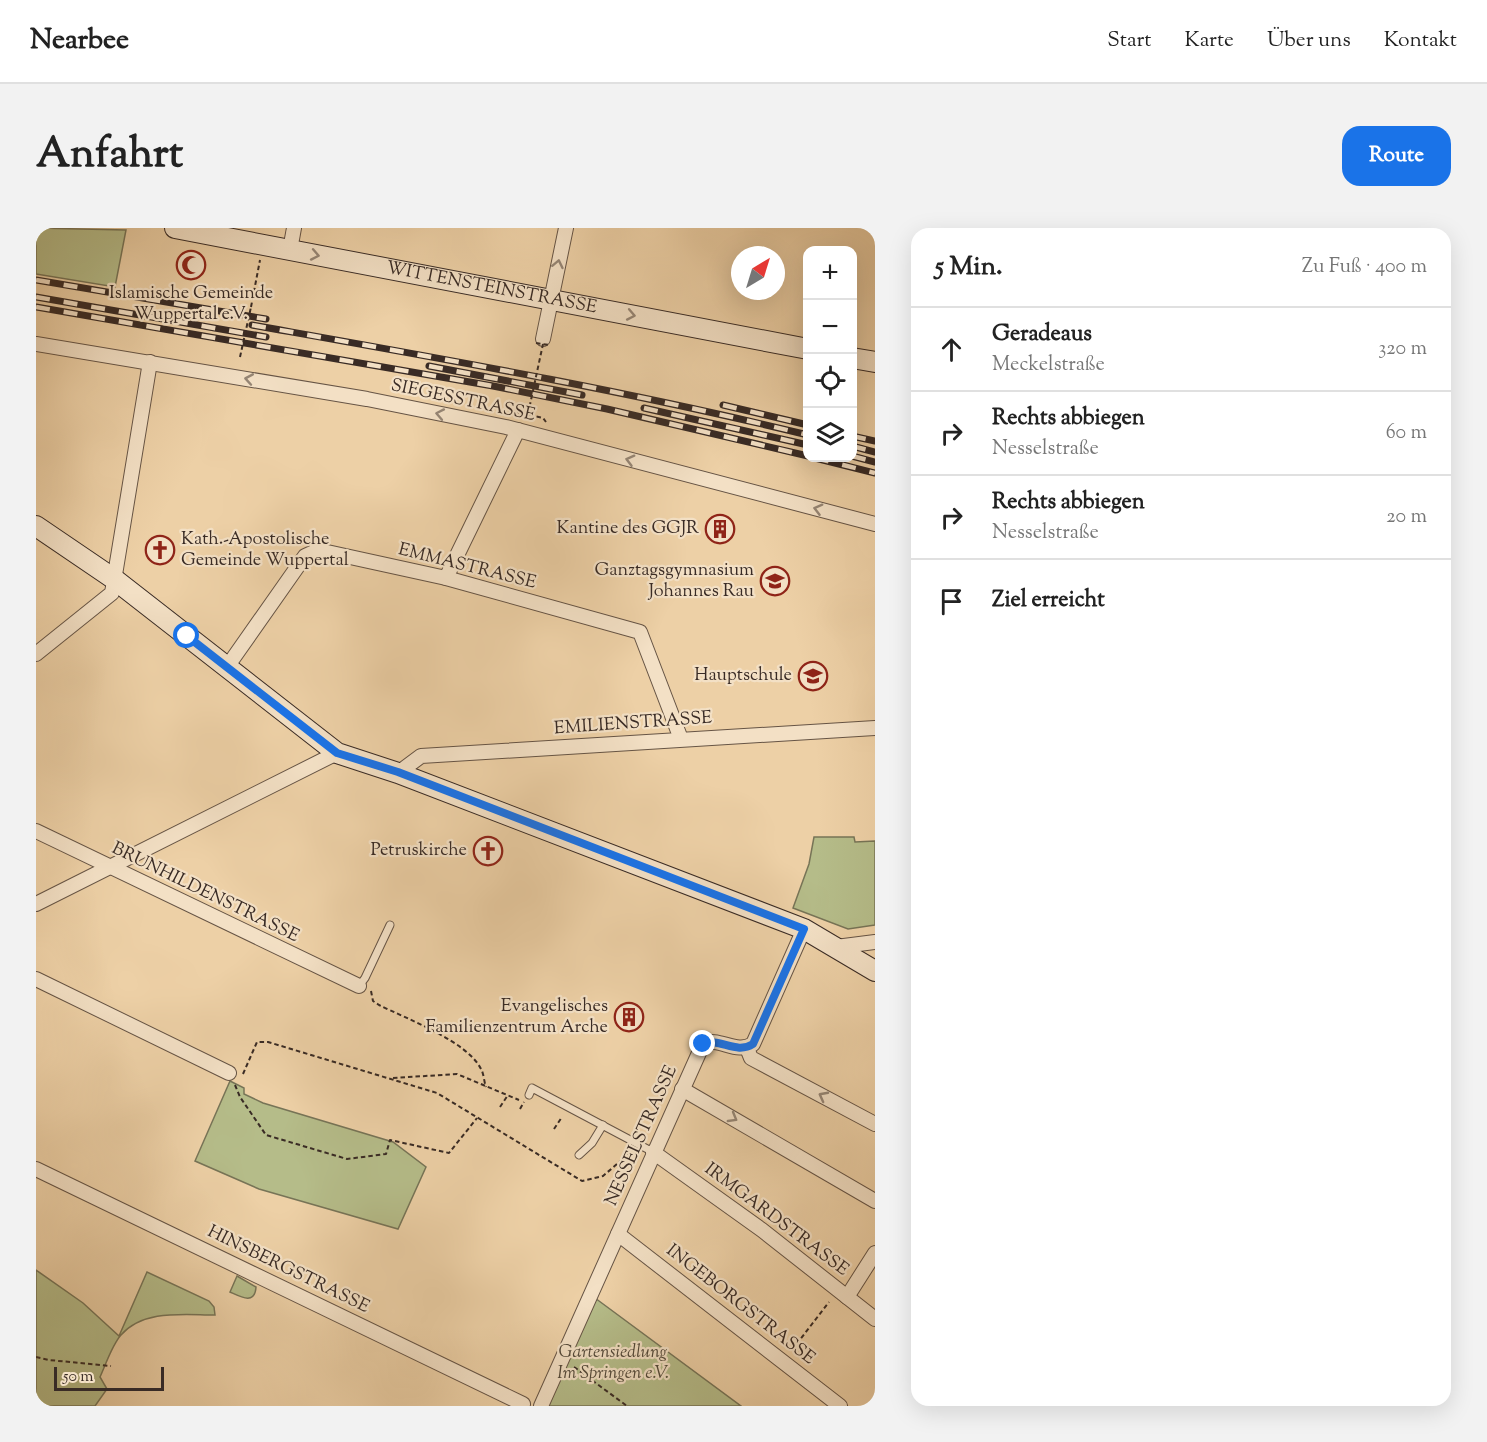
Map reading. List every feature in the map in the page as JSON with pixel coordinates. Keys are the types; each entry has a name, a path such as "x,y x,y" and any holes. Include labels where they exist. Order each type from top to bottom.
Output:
{"street":[{"name":"WITTENSTEINSTRASSE","path":"175,228 803,348"},
{"path":"290,250 294,228"},
{"path":"543,343 566,228"},
{"name":"SIEGESSTRASSE","path":"36,345 367,399 518,430 875,524"},
{"path":"857,359 875,362"},
{"path":"36,654 112,593 150,362"},
{"path":"446,578 518,430"},
{"path":"36,526 114,579 337,753 398,772 804,929 875,971"},
{"name":"EMMASTRASSE","path":"227,667 305,556 318,550 446,578 640,632 681,739"},
{"name":"EMILIENSTRASSE","path":"398,772 421,756 875,728"},
{"path":"36,904 337,753"},
{"name":"BRUNHILDENSTRASSE","path":"36,831 359,986"},
{"path":"804,929 753,1044 747,1048 751,1058 875,1124"},
{"path":"836,947 875,942"},
{"path":"36,979 229,1073"},
{"name":"NESSELSTRASSE","path":"541,1406 703,1044 709,1041 747,1048"},
{"path":"682,1089 875,1201"},
{"name":"IRMGARDSTRASSE","path":"653,1152 762,1230 875,1319"},
{"name":"HINSBERGSTRASSE","path":"36,1169 523,1404"},
{"name":"INGEBORGSTRASSE","path":"618,1234 840,1406"},
{"path":"847,1297 875,1253"}],"lane":[{"path":"359,986 390,925"},
{"path":"529,1095 532,1088 653,1152"},
{"path":"579,1155 592,1143 603,1125"}],"path":[{"path":"240,357 261,255"},
{"path":"528,414 543,343"},
{"path":"509,413 513,411 528,414 543,418 546,422"},
{"path":"359,986 369,987 373,1001 379,1005 457,1044 471,1055 481,1070 486,1087"},
{"name":"NESSELSTRASSE","path":"229,1073 241,1079 257,1042 268,1042 390,1078 438,1093 582,1180 603,1176 640,1144"},
{"path":"229,1073 240,1097 265,1137 347,1159 386,1154 390,1140 449,1154 477,1118"},
{"path":"390,1078 457,1074 524,1102"},
{"path":"500,1107 508,1095"},
{"path":"520,1109 529,1095"},
{"path":"554,1129 569,1107"},
{"path":"783,1360 822,1311"},
{"path":"36,1357 111,1366"},
{"path":"562,1358 627,1406"}],"green space":[{"path":"36,228 126,230 115,287 36,274"},
{"path":"814,837 854,837 855,842 875,841 875,925 848,929 793,908 809,864"},
{"path":"230,1081 244,1088 244,1094 263,1103 393,1142 426,1167 398,1229 259,1189 195,1161"},
{"path":"36,1270 83,1303 119,1336 147,1272 209,1301 214,1307 215,1315 165,1315 141,1321 121,1335 109,1355 100,1377 107,1389 95,1406 36,1406"},
{"path":"237,1276 256,1287 253,1296 247,1298 230,1292"},
{"name":"Gartensiedlung Im Springen e.V.","path":"595,1298 741,1406 546,1406"}],"railway":[{"path":"36,280 266,319"},
{"path":"36,297 266,337"},
{"path":"36,307 493,386 607,409 803,455"},
{"path":"252,325 600,389 803,434"},
{"path":"429,366 582,395"},
{"path":"723,405 803,424"},
{"path":"644,408 803,444"},
{"path":"857,437 875,441"},
{"path":"857,447 875,452"},
{"path":"857,457 875,462"},
{"path":"831,462 875,473"}],"place":[{"name":"Islamische Gemeinde Wuppertal e.V.","path":"191,265"},
{"name":"Kantine des GGJR","path":"720,529"},
{"name":"Kath.-Apostolische Gemeinde Wuppertal","path":"160,550"},
{"name":"Ganztagsgymnasium Johannes Rau","path":"775,581"},
{"name":"Hauptschule","path":"813,676"},
{"name":"Petruskirche","path":"488,851"},
{"name":"Evangelisches Familienzentrum Arche","path":"629,1017"}],"route":[{"path":"187,636 337,753 398,772 804,929 753,1044 747,1048 709,1041 703,1044"}]}
